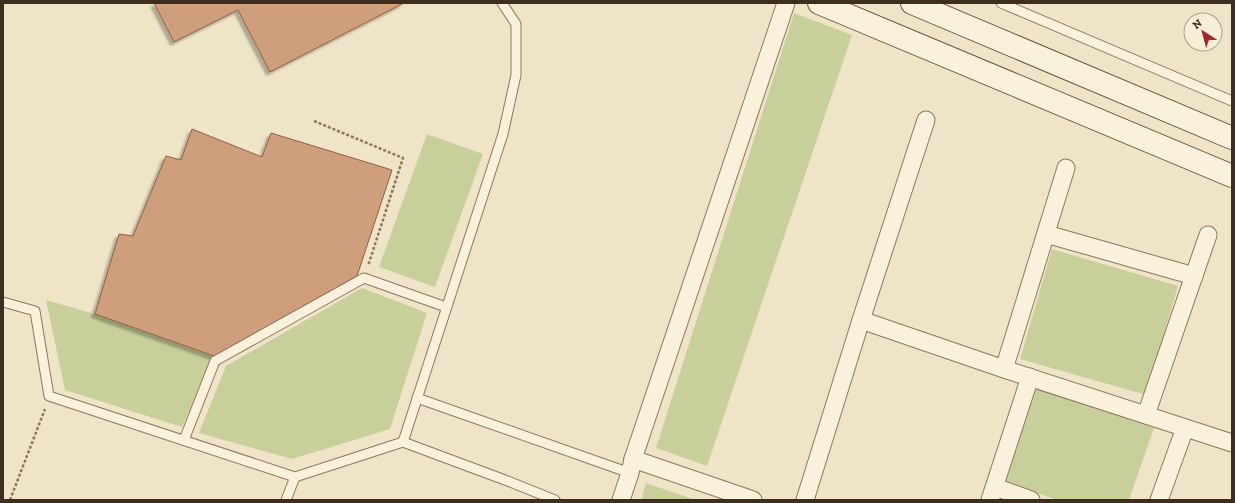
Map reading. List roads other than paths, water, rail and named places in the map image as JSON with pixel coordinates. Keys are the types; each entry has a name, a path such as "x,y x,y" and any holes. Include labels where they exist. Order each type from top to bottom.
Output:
{"main road":[{"path":"820,3 1232,176"},
{"path":"912,3 1232,138"}],"street":[{"path":"621,500 786,3"},
{"path":"806,500 861,320 926,120"},
{"path":"1004,369 1066,168"},
{"path":"1046,234 1194,276"},
{"path":"1146,415 1208,235"},
{"path":"861,320 1004,369 1232,443"},
{"path":"1030,377 993,493 1031,500"},
{"path":"1159,500 1185,428"},
{"path":"632,466 753,500"}],"lane":[{"path":"403,442 503,134 516,75 516,24 502,3"},
{"path":"1001,3 1232,101"},
{"path":"184,440 216,361 364,278 446,307"},
{"path":"3,302 35,311 49,396 295,477 403,442 555,500"},
{"path":"417,398 632,466"},
{"path":"286,500 295,477"}]}
